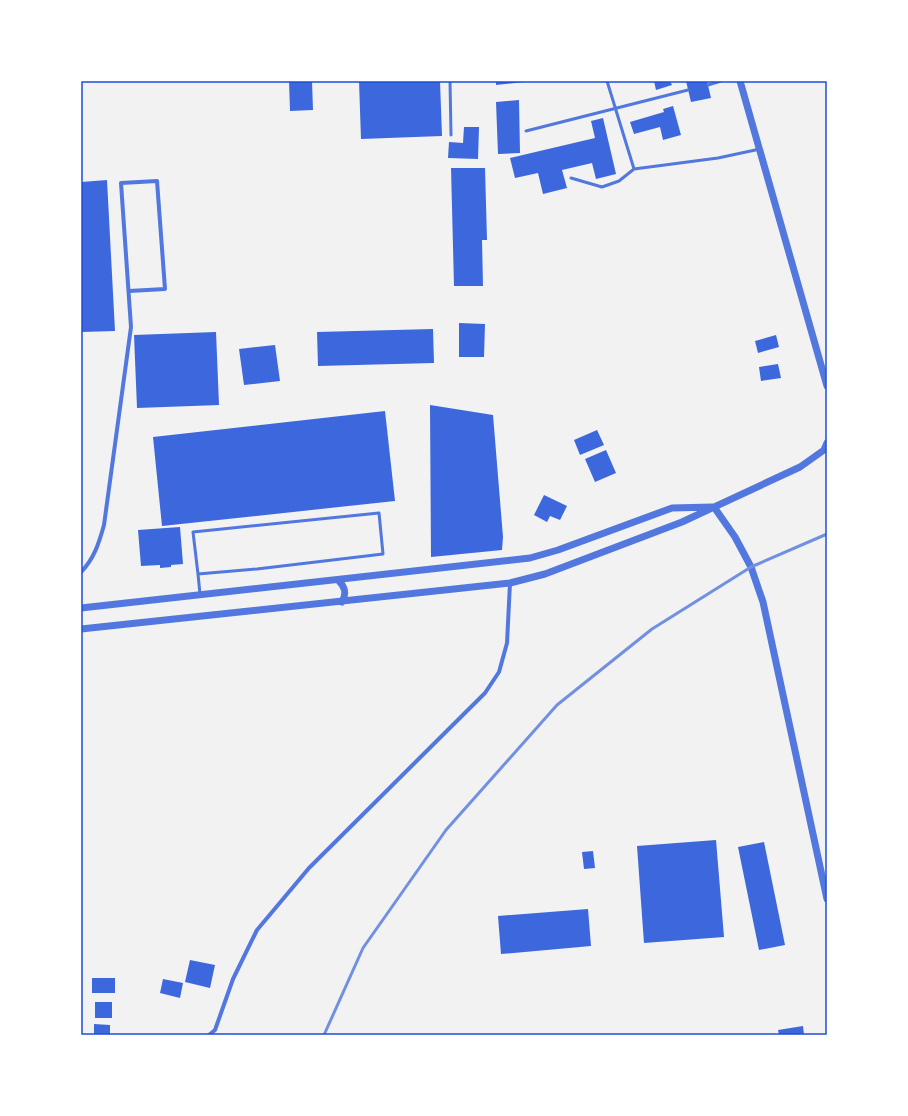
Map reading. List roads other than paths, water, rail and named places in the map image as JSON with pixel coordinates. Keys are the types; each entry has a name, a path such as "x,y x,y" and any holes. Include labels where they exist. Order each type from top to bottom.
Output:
{"street":[{"path":"740,81 827,386"},
{"path":"81,572 87,566 97,549 104,526 131,327 121,184 158,181 165,289 129,291"},
{"path":"81,629 510,584 545,574 682,522 800,467 826,447"},
{"path":"81,608 338,581 530,558 558,550 672,508 714,507"},
{"path":"714,507 735,537 751,568 763,602 827,898"},
{"path":"338,581 343,585 345,591 345,597 342,602"},
{"path":"209,1035 215,1030 233,979 257,930 309,868 485,693 499,672 507,643 510,584"}],"lane":[{"path":"450,81 451,135"},
{"path":"608,81 634,169"},
{"path":"708,85 721,81"},
{"path":"526,131 688,90"},
{"path":"571,178 602,186 618,181 634,169 718,158 760,149"},
{"path":"198,574 257,569 383,554 379,513 193,532 200,596"}],"railway":[{"path":"324,1035 363,948 446,830 557,705 652,629 751,567 827,534"}]}
